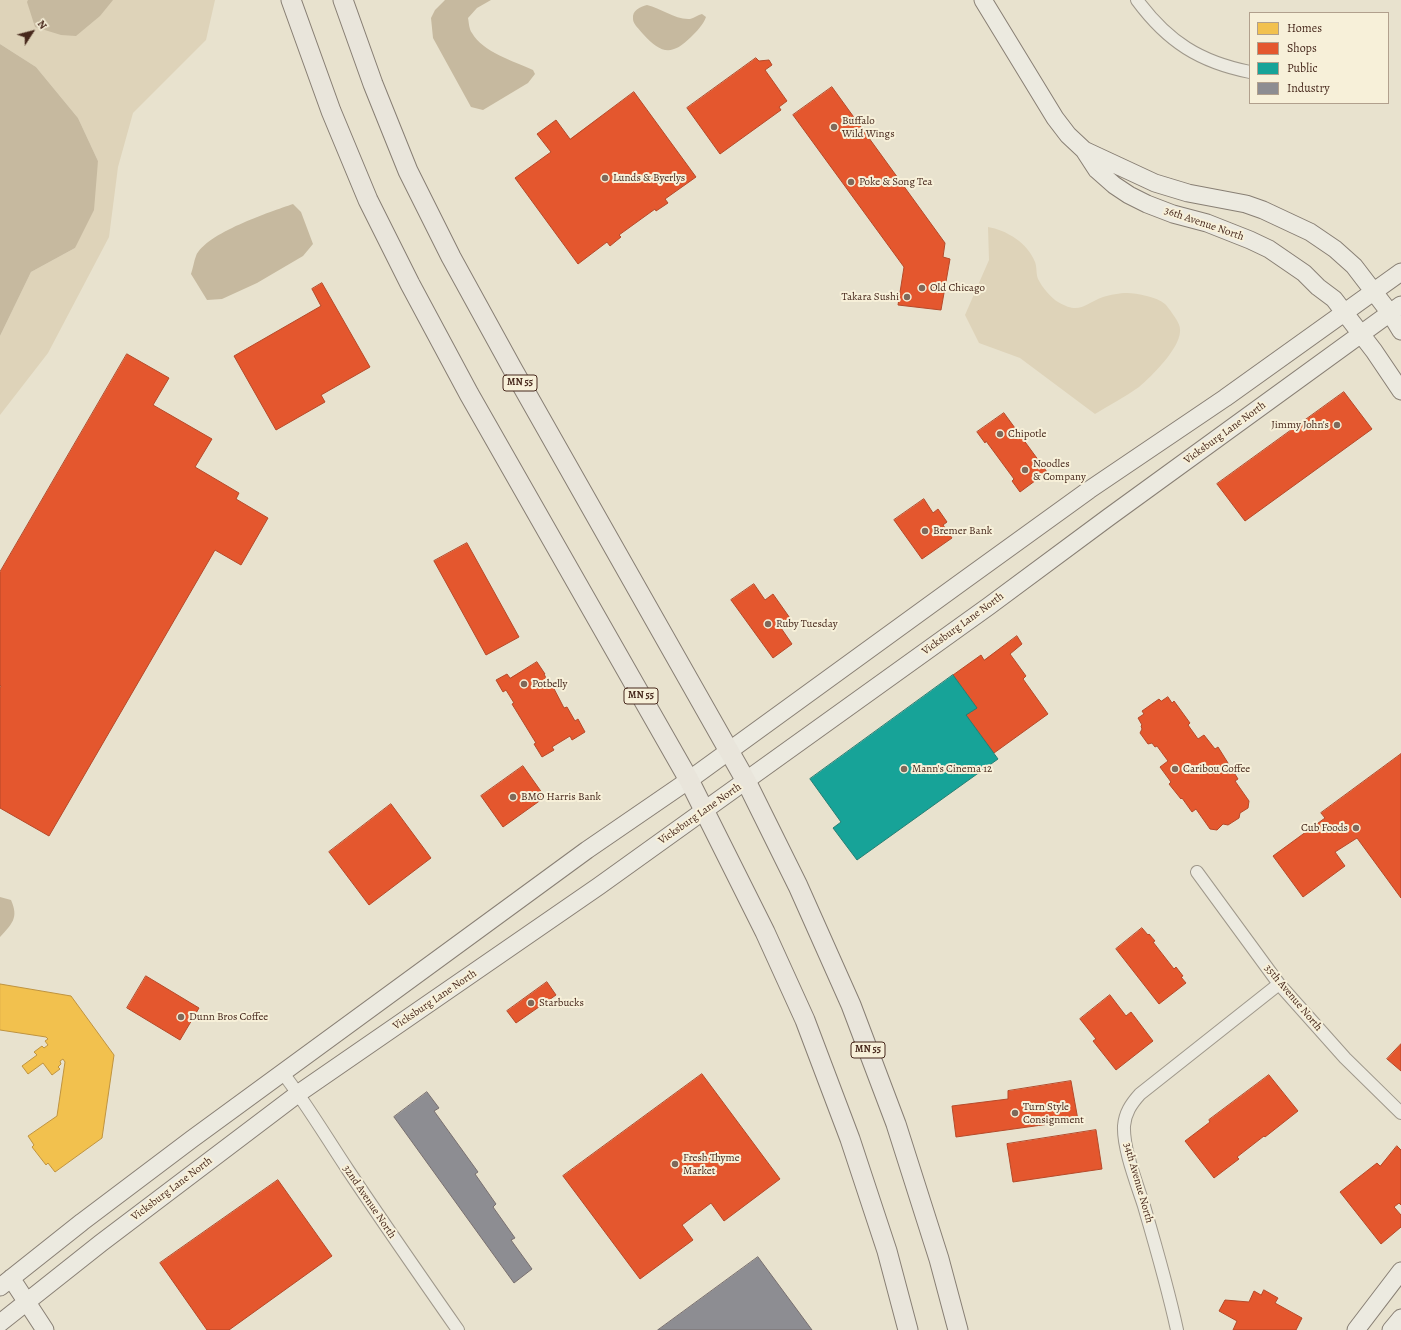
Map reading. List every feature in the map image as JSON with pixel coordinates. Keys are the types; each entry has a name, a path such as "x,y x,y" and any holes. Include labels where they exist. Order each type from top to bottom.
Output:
{"main road":[{"name":"MN 55","path":"291,0 298,23 334,118 368,200 410,284 469,394 689,780 765,932 804,1020 850,1139 886,1251 908,1330"},
{"name":"MN 55","path":"343,0 373,84 408,171 451,257 516,375 746,781 798,886 851,1005 896,1124 938,1259 958,1330"},
{"name":"36th Avenue North","path":"983,0 1055,118 1068,135 1084,150 1097,170 1114,186 1129,195 1173,214 1230,232 1268,249 1298,269 1334,299 1401,391"},
{"name":"36th Avenue North","path":"1084,150 1155,183 1188,193 1246,204 1294,224 1322,240 1345,257 1354,266 1373,292 1395,309 1401,331"},
{"path":"45,1330 27,1302 6,1283 88,1218 282,1072 587,850 689,780 962,581 1401,272"},
{"name":"Vicksburg Lane North","path":"0,1323 101,1243 299,1093 600,886 989,606 1395,309"},
{"path":"1356,1330 1401,1271"},
{"path":"1391,1330 1401,1318"}],"street":[{"path":"1138,0 1149,16 1171,38 1198,56 1228,68 1249,72"},
{"name":"35th Avenue North","path":"1197,872 1279,984 1344,1058 1401,1113"},
{"name":"34th Avenue North","path":"1177,1330 1158,1252 1129,1157 1124,1126 1127,1113 1140,1094 1279,984"},
{"name":"32nd Avenue North","path":"282,1072 299,1093 348,1170 458,1330"}],"shaded area":[{"path":"0,0 215,0 206,40 133,113 118,167 109,237 48,353 0,415 0,336 31,272 75,248 98,161 78,118 36,67 0,44"},
{"path":"28,0 113,0 100,16 76,36 61,35 35,27 27,2"},
{"path":"445,0 491,0 477,8 468,18 471,31 483,46 533,70 535,74 528,83 483,110 471,107 433,38 431,18 435,10"},
{"path":"647,5 679,18 690,19 702,14 706,17 700,28 684,43 672,50 661,49 649,41 634,23 633,16 635,11"},
{"path":"0,44 36,67 78,118 98,161 94,210 75,248 31,272 0,336"},
{"path":"293,204 301,212 313,244 303,256 257,283 222,299 207,300 191,274 196,256 202,247 212,239 240,224"},
{"path":"988,227 1009,234 1022,243 1032,255 1036,266 1037,277 1042,285 1052,298 1065,306 1072,308 1082,307 1103,297 1124,293 1152,297 1165,304 1177,320 1180,327 1178,339 1170,354 1151,376 1139,387 1095,414 1020,358 979,343 965,315 989,260"},
{"path":"0,897 11,900 14,916 11,924 0,937"}],"building: Homes":[{"path":"0,984 71,996 114,1055 102,1138 55,1172 48,1163 46,1165 32,1147 34,1145 28,1136 57,1116 65,1062 63,1059 60,1061 61,1064 58,1067 60,1069 52,1075 43,1063 28,1074 22,1066 37,1055 34,1052 42,1046 44,1048 48,1045 45,1041 48,1039 46,1037 0,1030"}],"building: Shops":[{"path":"756,58 759,61 769,60 772,65 765,70 787,101 779,107 781,110 720,154 687,108"},
{"path":"832,87 945,243 943,257 950,259 941,310 898,305 904,267 793,115"},
{"name":"Lunds & Byerlys","path":"634,92 696,177 665,199 668,203 656,211 655,209 619,235 621,237 610,246 607,242 578,264 515,178 551,152 537,134 556,120 570,139"},
{"path":"322,283 370,367 321,395 325,402 276,430 234,356 321,306 312,289"},
{"path":"127,354 169,378 153,405 212,439 195,467 239,493 236,499 268,518 241,565 215,550 49,836 0,808 0,572"},
{"path":"1344,392 1372,429 1245,521 1217,484"},
{"path":"1004,413 1047,472 1020,492 1012,481 1014,479 986,441 985,443 977,432"},
{"name":"Bremer Bank","path":"924,499 933,513 938,509 947,522 943,525 952,538 922,559 894,520"},
{"path":"467,543 519,637 486,655 434,561"},
{"name":"Ruby Tuesday","path":"754,584 765,600 773,594 792,621 781,628 792,644 773,658 731,600"},
{"path":"1017,636 1022,644 1010,654 1026,676 1023,679 1048,714 994,753 966,715 977,708 953,675 981,655 984,660"},
{"path":"537,662 545,674 549,684 551,683 564,708 567,707 575,721 578,719 585,732 572,740 570,736 552,747 554,750 542,757 534,744 536,743 512,704 514,703 506,690 503,692 496,680 507,674 510,678"},
{"path":"1168,697 1172,703 1174,701 1190,723 1188,725 1198,739 1204,735 1215,749 1218,747 1238,779 1235,781 1249,801 1248,808 1240,813 1239,818 1228,825 1223,824 1217,830 1210,829 1196,809 1192,812 1169,784 1171,782 1160,767 1168,761 1157,746 1155,747 1152,743 1148,744 1140,733 1142,725 1138,718 1144,714 1142,711 1159,699 1161,701"},
{"name":"Cub Foods","path":"1401,754 1401,898 1357,838 1335,852 1345,866 1303,897 1273,856 1325,818 1321,813"},
{"name":"BMO Harris Bank","path":"523,766 545,797 503,827 481,796"},
{"path":"391,804 431,858 369,905 329,852"},
{"path":"1142,928 1155,941 1153,942 1174,969 1176,967 1186,983 1159,1004 1116,949"},
{"path":"146,976 199,1008 180,1040 127,1008"},
{"name":"Starbucks","path":"547,982 556,995 516,1023 507,1011"},
{"path":"1110,995 1126,1016 1131,1012 1153,1041 1116,1070 1093,1041 1096,1039 1080,1019"},
{"path":"1401,1044 1401,1071 1387,1059"},
{"name":"Fresh Thyme Market","path":"702,1074 780,1179 724,1221 711,1203 682,1225 693,1240 640,1279 563,1176"},
{"path":"1269,1075 1298,1111 1237,1157 1239,1159 1214,1178 1185,1141 1210,1122 1209,1120"},
{"name":"Turn Style Consignment","path":"1071,1081 1078,1120 956,1137 952,1106 1008,1099 1008,1091"},
{"path":"1096,1130 1102,1169 1013,1182 1007,1144"},
{"path":"1397,1146 1401,1150 1401,1205 1399,1203 1394,1207 1401,1215 1401,1227 1381,1244 1340,1192 1377,1163 1380,1166"},
{"path":"278,1180 332,1256 229,1330 207,1330 160,1263"},
{"path":"1264,1290 1278,1298 1275,1303 1302,1318 1296,1330 1233,1330 1237,1321 1219,1311 1225,1300 1249,1302 1254,1291 1261,1295"}],"building: Public":[{"name":"Mann's Cinema 12","path":"953,675 977,708 966,715 998,759 857,860 833,828 841,822 810,779"}],"building: Industry":[{"path":"427,1092 439,1108 434,1111 478,1172 475,1174 496,1204 493,1207 515,1238 511,1240 532,1269 514,1283 394,1117"},
{"path":"758,1257 812,1330 658,1330"}],"place":[{"name":"Buffalo Wild Wings","path":"834,127"},
{"name":"Lunds & Byerlys","path":"605,178"},
{"name":"Poke & Song Tea","path":"851,182"},
{"name":"Old Chicago","path":"922,288"},
{"name":"Takara Sushi","path":"907,297"},
{"name":"Jimmy John's","path":"1337,425"},
{"name":"Chipotle","path":"1000,434"},
{"name":"Noodles & Company","path":"1025,470"},
{"name":"Bremer Bank","path":"925,531"},
{"name":"Ruby Tuesday","path":"768,624"},
{"name":"Potbelly","path":"524,684"},
{"name":"Mann's Cinema 12","path":"904,769"},
{"name":"Caribou Coffee","path":"1175,769"},
{"name":"BMO Harris Bank","path":"513,797"},
{"name":"Cub Foods","path":"1356,828"},
{"name":"Starbucks","path":"531,1003"},
{"name":"Dunn Bros Coffee","path":"181,1017"},
{"name":"Turn Style Consignment","path":"1015,1113"},
{"name":"Fresh Thyme Market","path":"675,1164"}]}
